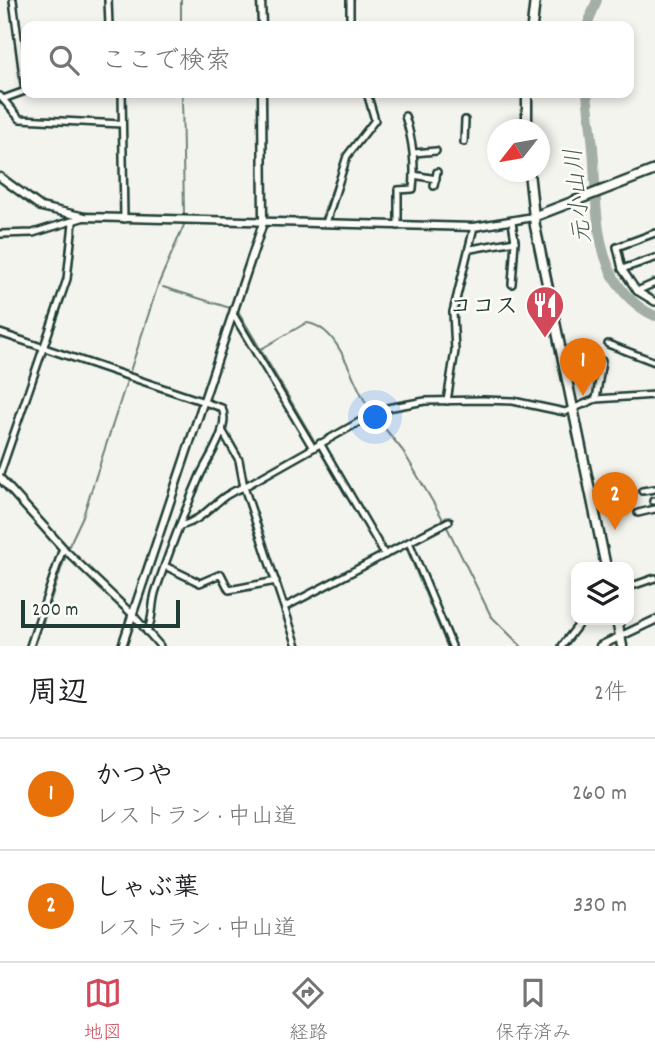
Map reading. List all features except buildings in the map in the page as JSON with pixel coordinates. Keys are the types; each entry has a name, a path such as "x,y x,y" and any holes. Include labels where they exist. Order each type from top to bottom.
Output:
{"main road":[{"path":"532,21 535,0"},
{"path":"527,98 527,119"},
{"path":"533,217 655,170"},
{"path":"530,182 533,217 605,562"}],"street":[{"path":"13,0 21,34"},
{"path":"108,0 109,21"},
{"path":"261,0 262,21"},
{"path":"350,0 350,21"},
{"path":"21,92 1,97 20,119 122,124"},
{"path":"122,98 124,219"},
{"path":"122,646 263,223 262,98"},
{"path":"326,223 347,156 375,120 368,98"},
{"path":"398,226 398,190 412,189 414,175 414,153 405,116"},
{"path":"464,142 465,120"},
{"path":"414,153 436,151"},
{"path":"414,175 437,175 434,186"},
{"path":"0,177 41,207 85,217 474,227 533,217"},
{"path":"0,234 33,233 73,223 85,217"},
{"path":"512,222 515,242 512,284"},
{"path":"73,223 67,279 0,476 62,548 133,615 160,646"},
{"path":"447,401 455,351 453,312 471,249 474,227"},
{"path":"655,233 617,247 622,270 637,291 655,302"},
{"path":"471,249 515,242"},
{"path":"622,270 655,258"},
{"path":"637,291 655,284"},
{"path":"233,314 313,447"},
{"path":"0,333 222,408 222,430 180,526 155,593 148,632"},
{"path":"608,344 655,362"},
{"path":"596,399 602,361"},
{"path":"180,526 201,519 223,495 244,487 382,409 425,401 513,401 565,412 596,399 655,395"},
{"path":"222,430 239,460 244,487 297,646"},
{"path":"320,443 385,555"},
{"path":"642,491 655,489"},
{"path":"638,513 655,509"},
{"path":"285,607 449,521"},
{"path":"410,542 452,646"},
{"path":"30,646 62,548"},
{"path":"165,566 200,583 221,574 229,590 276,581"},
{"path":"634,585 655,578"},
{"path":"600,646 621,641 655,620"},
{"path":"562,646 578,625"}],"waterway":[{"path":"181,0 181,21"},
{"path":"346,0 346,21"},
{"name":"元小山川","path":"589,21 597,0"},
{"path":"182,98 184,215"},
{"path":"366,98 371,116"},
{"name":"元小山川","path":"588,98 596,207 603,250 610,270 621,288 635,304 655,316"},
{"path":"322,217 345,154 367,125"},
{"path":"67,550 83,516 158,285 184,225"},
{"path":"163,287 230,308"},
{"path":"238,311 315,442"},
{"path":"261,349 306,323 318,327 338,346 371,411"},
{"path":"374,415 403,451 444,521"},
{"path":"318,448 380,553"},
{"path":"446,525 491,616 521,646"},
{"path":"386,550 402,541"},
{"path":"406,547 447,646"},
{"path":"35,646 66,555"}],"place":[{"name":"ココス","path":"545,339"},
{"name":"かつや","path":"583,396"},
{"name":"しゃぶ葉","path":"615,530"}]}
